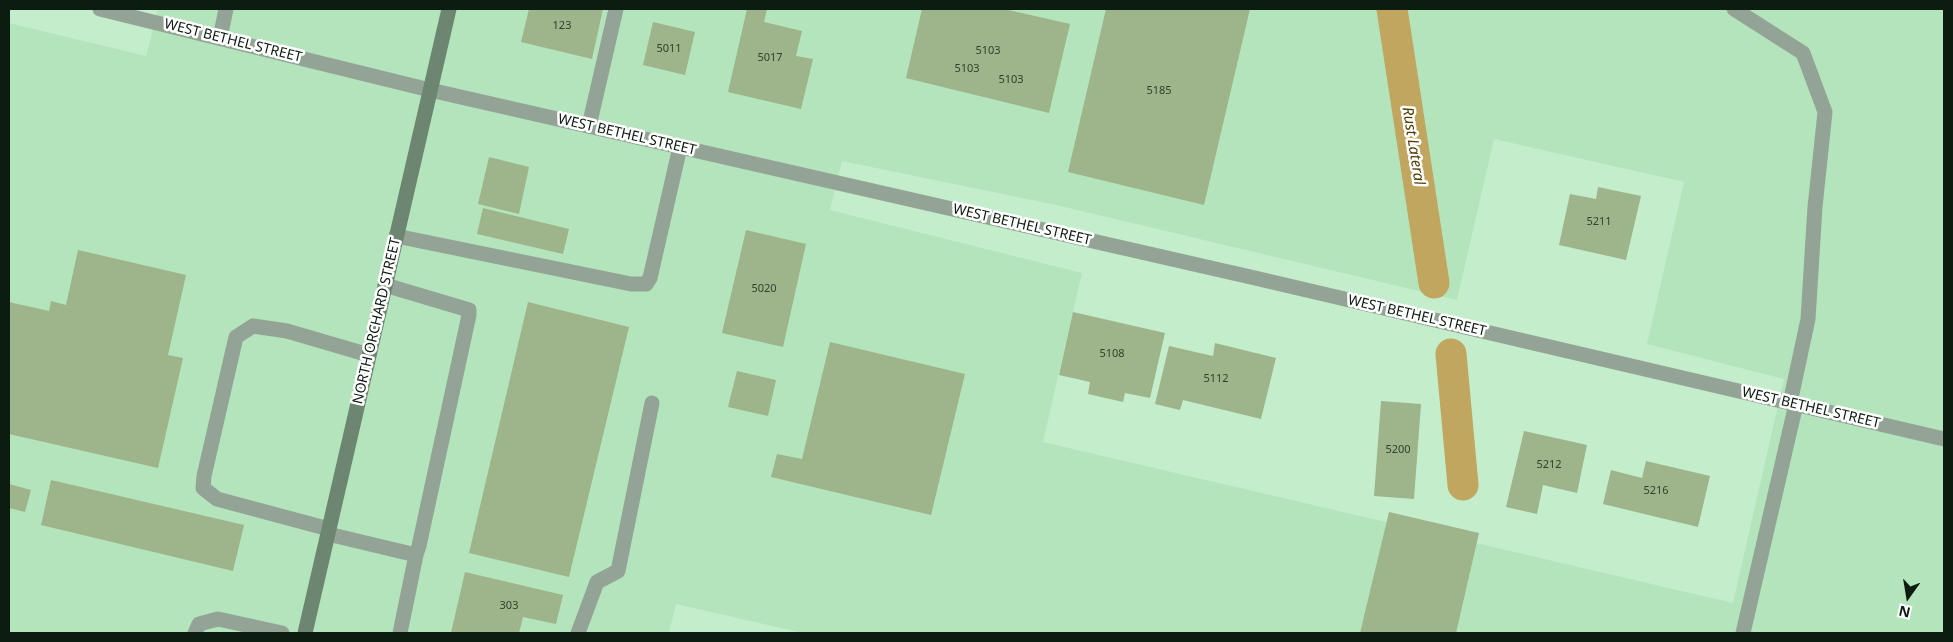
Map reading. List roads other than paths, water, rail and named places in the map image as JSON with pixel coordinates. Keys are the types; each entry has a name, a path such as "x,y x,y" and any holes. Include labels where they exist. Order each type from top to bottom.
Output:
{"main road":[{"name":"NORTH ORCHARD STREET","path":"305,633 449,9"}],"street":[{"name":"WEST BETHEL STREET","path":"100,9 430,90 1280,284 1944,439"},
{"path":"220,38 226,9"},
{"path":"588,126 616,9"},
{"path":"1734,9 1803,53 1824,112 1815,207 1808,319 1793,403 1743,633"},
{"path":"396,236 631,284 646,284 650,278 680,147"},
{"path":"385,285 469,310 400,633"},
{"path":"369,355 287,331 253,326 236,337 204,476 203,488 217,499 328,532 416,554"},
{"path":"578,633 597,582 618,571 652,403"},
{"path":"195,633 199,624 218,619 282,633"}],"waterway":[{"name":"Rust Lateral","path":"1392,9 1434,283"},
{"name":"Rust Lateral","path":"1451,354 1463,485"}]}
